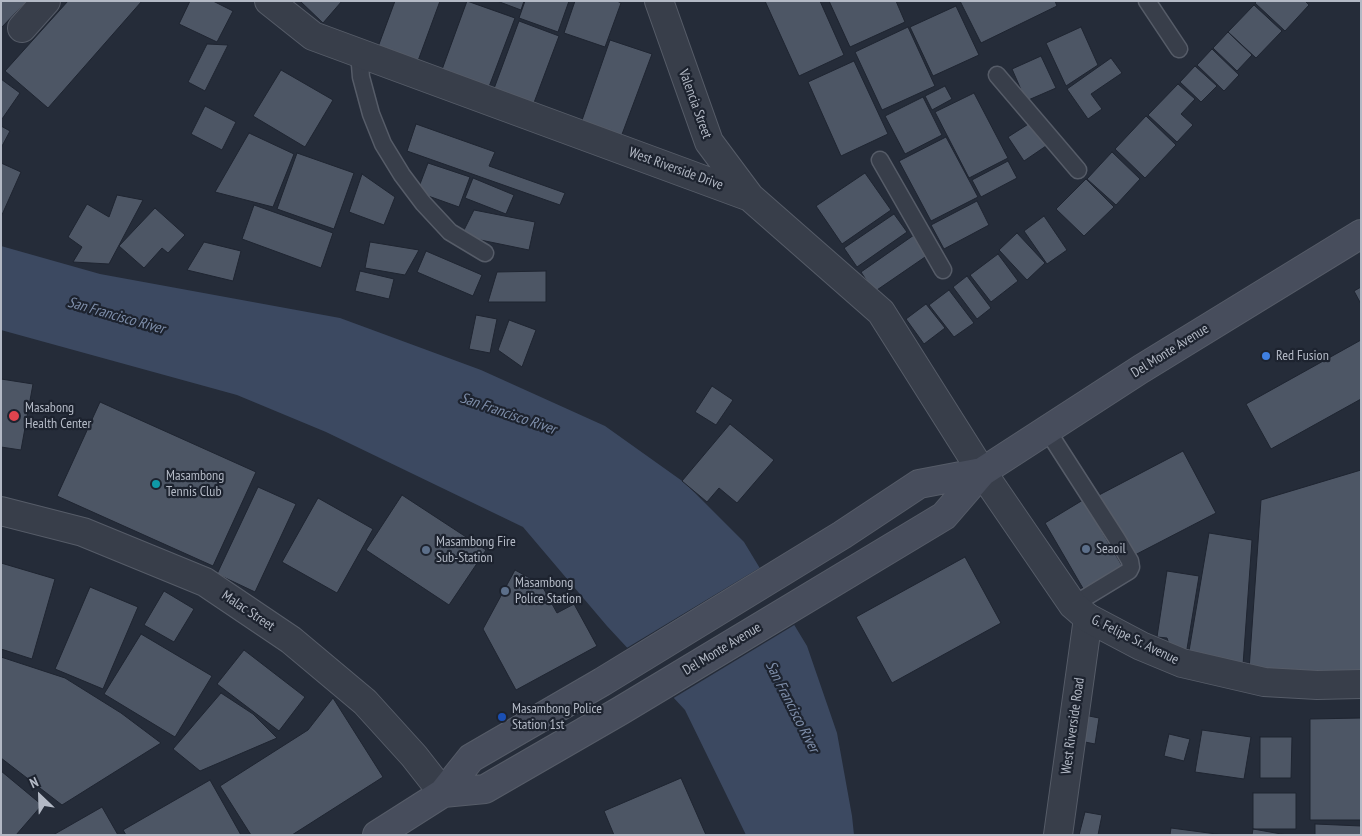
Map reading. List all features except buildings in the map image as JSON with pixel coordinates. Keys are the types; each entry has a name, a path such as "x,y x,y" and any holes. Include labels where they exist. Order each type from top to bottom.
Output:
{"main road":[{"name":"Del Monte Avenue","path":"443,793 485,789 620,711 944,516 982,472 1141,369 1361,234"},
{"name":"Del Monte Avenue","path":"377,835 443,793 471,758 602,682 842,535 919,484 982,472"}],"street":[{"path":"22,28 46,1"},
{"name":"West Riverside Drive","path":"269,1 313,36 750,196 881,312 982,472"},
{"name":"Valencia Street","path":"662,2 709,142 750,196"},
{"name":"G. Felipe Sr. Avenue","path":"982,472 1080,611 1141,646 1182,663 1264,682 1317,685 1361,684"},
{"name":"Malac Street","path":"1,511 83,532 205,582 291,640 364,702 414,756 443,793"},
{"name":"West Riverside Road","path":"1058,835 1080,611"}],"lane":[{"path":"1147,1 1179,49"},
{"path":"359,53 361,77 371,114 383,144 402,175 423,203 450,232 485,253"},
{"path":"997,75 1078,170"},
{"path":"880,160 943,270"},
{"path":"1047,430 1130,561 1131,567 1129,571 1080,611"}],"water":[{"name":"San Francisco River","path":"1,246 100,274 340,318 481,370 605,426 685,483 744,542 807,646 837,733 854,835 746,835 685,710 607,626 523,527 326,432 237,395 1,330"}],"pier":[{"path":"761,567 796,624 672,699 625,649"}],"place":[{"name":"Red Fusion","path":"1266,356"},
{"name":"Masabong Health Center","path":"14,416"},
{"name":"Masambong Tennis Club","path":"156,484"},
{"name":"Seaoil","path":"1086,549"},
{"name":"Masambong Fire Sub-Station","path":"426,550"},
{"name":"Masambong Police Station","path":"505,591"},
{"name":"Masambong Police Station 1st","path":"502,717"}]}
